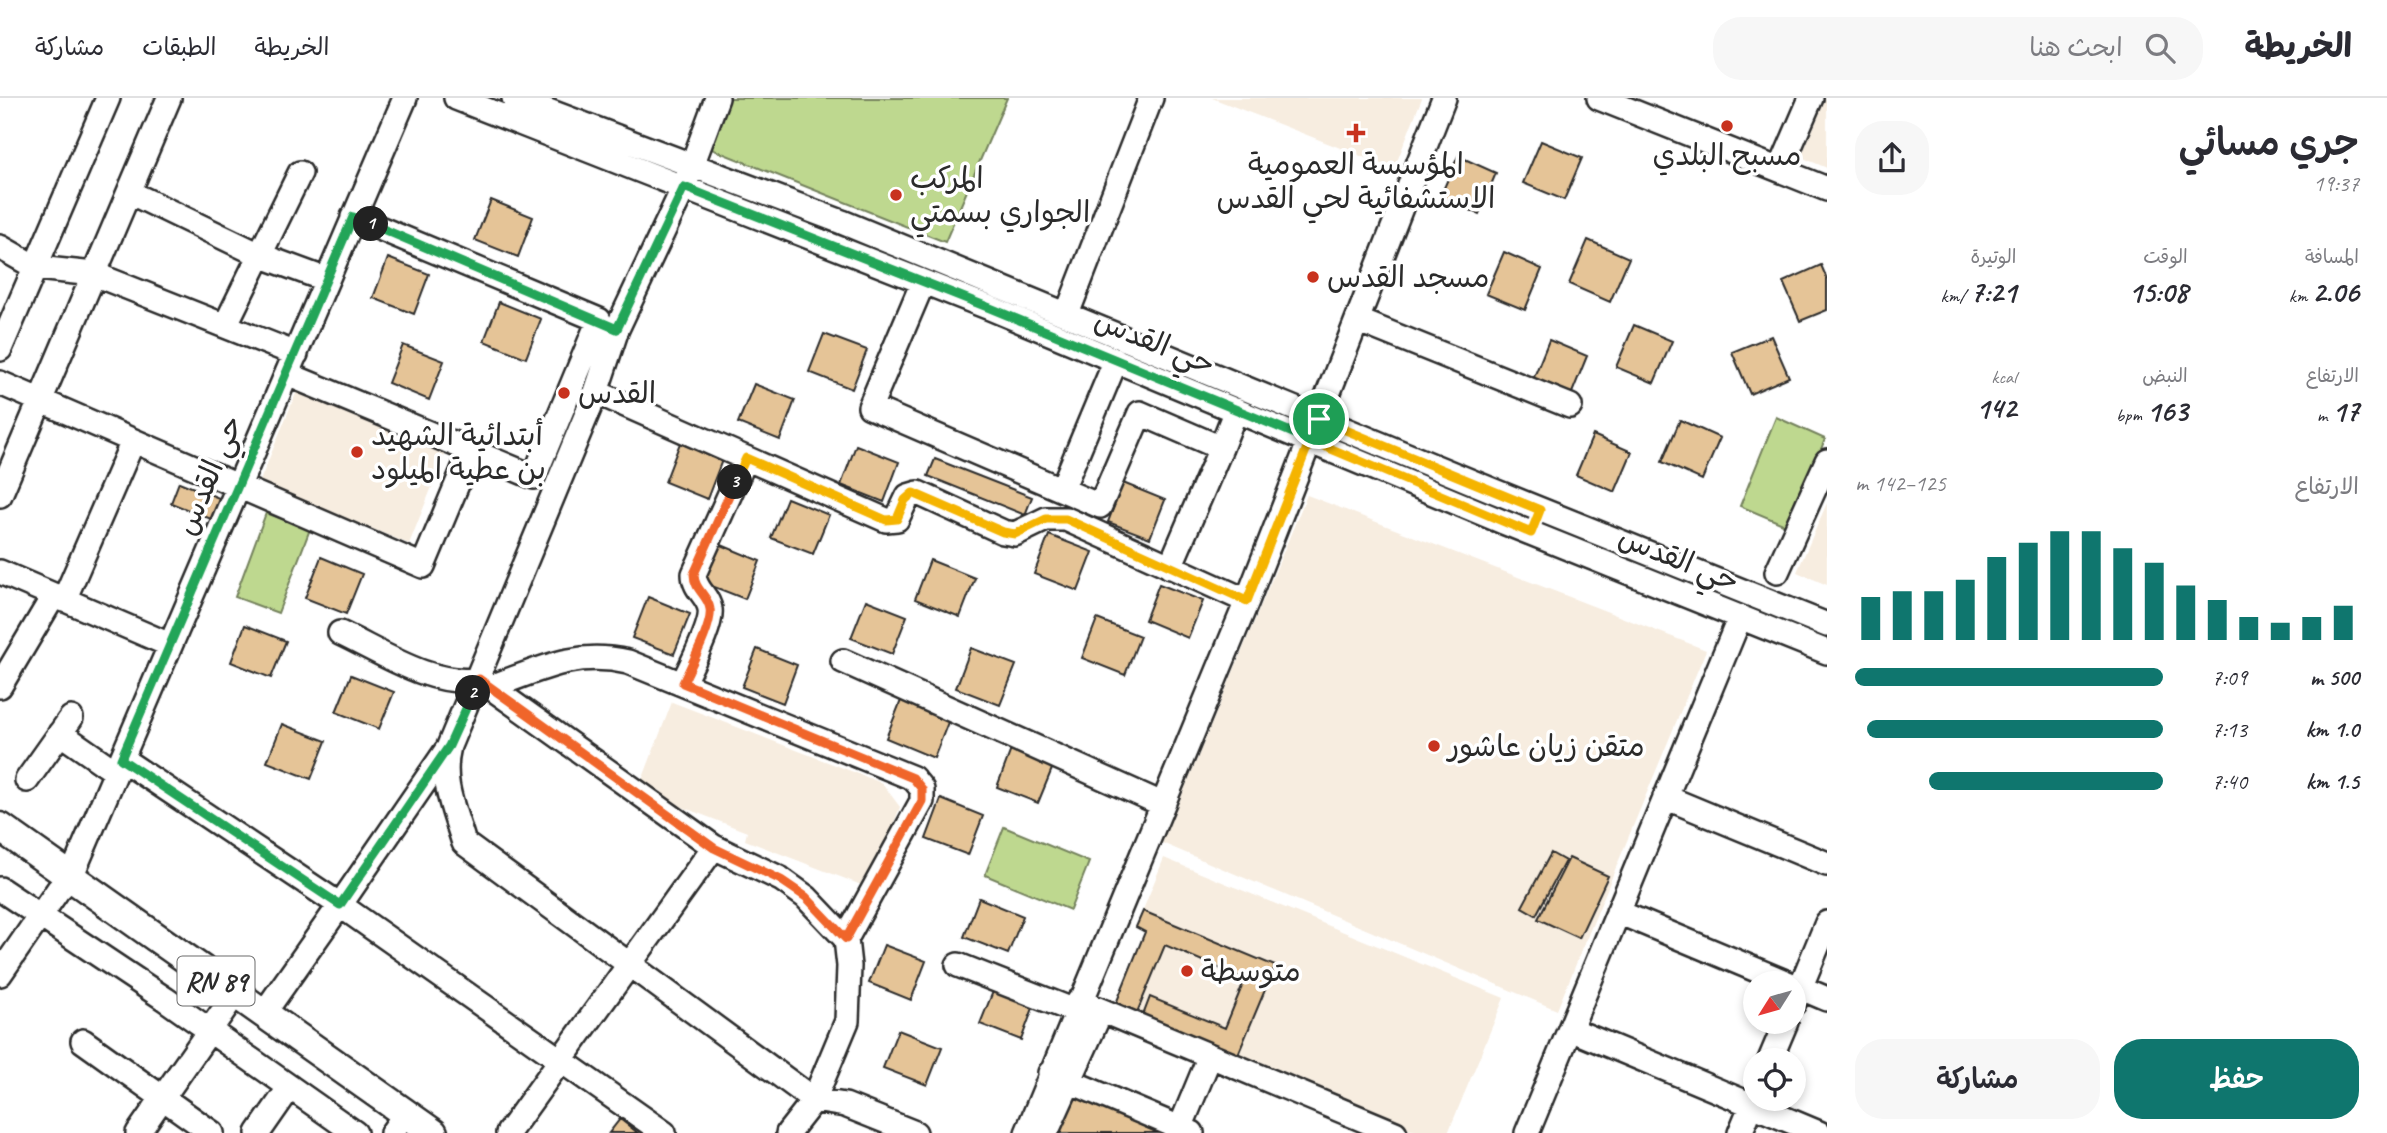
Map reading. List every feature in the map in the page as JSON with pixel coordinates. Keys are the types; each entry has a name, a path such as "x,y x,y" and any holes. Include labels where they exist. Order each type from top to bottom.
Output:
{"main road":[{"name":"RN 89","path":"0,827 64,883 231,1000 399,1127 433,1133"},
{"name":"RN 89","path":"0,848 64,883"},
{"name":"RN 89","path":"231,1000 264,1013 399,1127"}],"street":[{"path":"0,349 108,98"},
{"path":"0,495 169,98"},
{"name":"حي القدس","path":"0,974 64,883 119,766 405,98"},
{"name":"حي القدس","path":"456,98 688,177 923,282 1236,410 1315,430 1531,533 1827,652"},
{"path":"514,98 543,103 688,177 842,222 1066,314 1315,430 1540,510 1827,625"},
{"path":"0,247 37,268 94,274 225,326 291,364 471,451 534,477 608,324 688,177 717,98"},
{"path":"1066,314 1151,98"},
{"path":"1046,1133 1077,1006 1247,601 1444,98"},
{"path":"1599,98 1827,189"},
{"path":"1780,170 1811,98"},
{"path":"225,326 262,256 300,173"},
{"path":"129,192 262,256 327,280"},
{"path":"353,217 608,324"},
{"path":"923,282 870,407 1100,506 1140,413 1220,448"},
{"path":"1357,320 1570,407"},
{"path":"264,1013 449,746 485,683 596,392 608,324"},
{"path":"1062,489 1116,360"},
{"path":"0,383 423,566 471,451"},
{"path":"596,392 886,520 897,519 908,496 918,493 1003,532 1015,534 1046,519 1066,519 1247,601"},
{"path":"1170,566 1236,410"},
{"path":"0,686 59,598 133,441"},
{"path":"683,683 711,617 709,605 694,581 696,568 746,458"},
{"path":"1777,572 1827,461"},
{"path":"1531,533 1540,510"},
{"path":"4,581 59,598 170,645"},
{"path":"1527,1133 1740,617"},
{"path":"340,633 440,680 485,683 575,658 628,662 913,778 920,785 922,801 846,939 849,966 847,1021 814,1100 788,1133"},
{"path":"843,661 1161,804"},
{"path":"485,683 714,848 781,880 806,897 846,939"},
{"path":"27,780 66,725 119,766 340,905 664,1133"},
{"path":"449,746 444,771 446,790 464,843 814,1100 845,1105 915,1133"},
{"path":"1665,797 1827,864"},
{"path":"508,1133 714,848"},
{"path":"0,889 209,1030 355,1133"},
{"path":"1618,912 1751,971"},
{"path":"1803,971 1827,923"},
{"path":"958,965 1077,1006 1101,1011 1395,1133"},
{"path":"1806,993 1827,999"},
{"path":"138,1133 231,1000"},
{"path":"1027,1133 1101,1011"},
{"path":"1570,1029 1743,1097"},
{"path":"83,1041 212,1133"},
{"path":"1059,1077 1183,1131 1210,1056"},
{"path":"258,1133 290,1087"},
{"path":"1740,1133 1750,1111"},
{"path":"1774,1111 1819,1133"}],"shaded area":[{"name":"المؤسسة العمومية الاستشفائية لحي القدس","path":"1212,98 1422,98 1394,169"},
{"path":"1827,98 1827,168 1801,157"},
{"path":"297,391 423,443 448,447 409,544 368,527 366,532 257,488"},
{"name":"متقن زيان عاشور","path":"1307,495 1706,650 1557,1010 1162,843"},
{"path":"1827,503 1827,585 1797,572"},
{"path":"672,702 882,783 900,807 869,888 745,840 747,832 659,798 661,791 641,783"},
{"path":"1164,858 1504,998 1448,1133 1420,1133 1115,1006 1145,932 1136,927"}],"green space":[{"name":"المركب الجواري بسمتي","path":"729,98 1007,98 945,242 709,148"},
{"path":"1776,417 1825,439 1790,527 1740,506"},
{"path":"266,513 310,529 278,613 235,597"},
{"path":"1004,827 1089,862 1070,910 985,875"}],"building":[{"path":"1541,141 1582,158 1564,200 1523,183"},
{"path":"1458,156 1496,173 1479,214 1440,197"},
{"path":"491,200 533,217 518,257 475,240"},
{"path":"1588,240 1629,258 1610,302 1569,284"},
{"path":"1504,252 1542,269 1525,310 1486,294"},
{"path":"388,258 429,274 414,314 373,298"},
{"path":"1821,265 1827,279 1827,310 1800,321 1783,282"},
{"path":"499,302 541,319 526,358 484,341"},
{"path":"1634,325 1672,341 1654,383 1616,367"},
{"path":"824,334 867,350 852,389 809,372"},
{"path":"1771,336 1789,377 1750,394 1732,352"},
{"path":"1549,340 1587,356 1570,398 1532,382"},
{"path":"403,345 444,361 429,400 388,383"},
{"path":"754,384 795,400 780,440 738,423"},
{"path":"1680,420 1720,438 1702,480 1662,462"},
{"path":"1593,435 1632,452 1615,492 1576,475"},
{"path":"680,443 722,460 707,499 665,482"},
{"path":"856,445 899,462 884,502 841,485"},
{"path":"935,459 1032,497 1025,515 928,476"},
{"path":"179,482 224,500 216,521 171,503"},
{"path":"1123,483 1165,500 1150,538 1108,522"},
{"path":"787,498 829,515 813,554 771,538"},
{"path":"1049,535 1093,552 1078,591 1034,574"},
{"path":"719,544 760,561 745,599 704,583"},
{"path":"321,557 362,574 346,614 305,598"},
{"path":"930,560 975,578 960,617 915,599"},
{"path":"1159,584 1203,601 1188,638 1145,620"},
{"path":"648,597 690,614 674,654 632,638"},
{"path":"866,600 907,616 892,654 851,638"},
{"path":"1097,619 1140,636 1125,675 1082,658"},
{"path":"245,625 286,641 271,678 231,662"},
{"path":"971,648 1016,665 1000,705 956,688"},
{"path":"757,649 797,665 783,703 742,687"},
{"path":"351,675 394,692 379,729 336,712"},
{"path":"902,698 950,717 934,758 886,738"},
{"path":"282,724 326,741 311,779 267,762"},
{"path":"1012,747 1054,764 1038,803 997,787"},
{"path":"941,799 983,816 968,855 926,839"},
{"path":"1551,853 1565,861 1536,915 1522,907"},
{"path":"1569,858 1608,876 1579,938 1538,919"},
{"path":"979,898 1023,916 1008,954 964,937"},
{"path":"1143,911 1275,966 1237,1057 1142,1018 1150,997 1225,1028 1245,979 1165,945 1136,1015 1115,1006 1145,932 1136,927"},
{"path":"884,945 926,961 911,1000 869,983"},
{"path":"996,984 1036,1000 1021,1040 980,1024"},
{"path":"898,1030 942,1047 927,1085 883,1068"},
{"path":"1073,1095 1159,1133 1057,1133"},
{"path":"620,1119 638,1133 609,1133"}],"place":[{"name":"مسبح البلدي","path":"1727,126"},
{"name":"المؤسسة العمومية الاستشفائية لحي القدس","path":"1356,133"},
{"name":"المركب الجواري بسمتي","path":"896,195"},
{"name":"مسجد القدس","path":"1313,277"},
{"name":"القدس","path":"564,393"},
{"name":"أبتدائية الشهيد بن عطية الميلود","path":"357,452"},
{"name":"متقن زيان عاشور","path":"1434,746"},
{"name":"متوسطة","path":"1187,971"}],"route":[{"path":"1319,419 1310,440 990,308 684,187 617,329 353,217 121,759 340,905 449,746 479,679 714,848 781,880 806,897 846,939 922,801 920,785 913,778 683,683 711,617 706,598 696,587 694,574 746,458 886,520 897,519 905,500 913,493 923,495 1003,532 1015,534 1046,519 1066,519 1247,601 1310,440 1531,533 1540,510 1319,419"}]}
